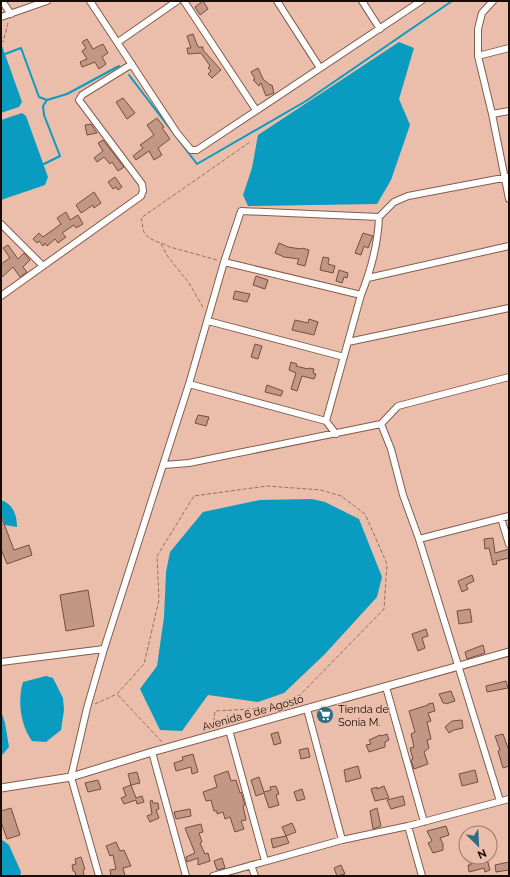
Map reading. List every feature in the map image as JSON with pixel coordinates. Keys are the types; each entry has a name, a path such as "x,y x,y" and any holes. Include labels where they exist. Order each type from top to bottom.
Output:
{"street":[{"path":"2,1 6,16 47,1"},
{"path":"90,1 177,133 191,150 203,148 256,110 421,1"},
{"path":"118,42 178,1"},
{"path":"184,1 256,110"},
{"path":"277,1 320,68"},
{"path":"362,1 380,29"},
{"path":"493,1 482,13 478,30 478,56 507,177 509,199"},
{"path":"478,56 509,48"},
{"path":"1,296 141,196 143,191 142,184 79,100 82,95 132,64"},
{"path":"492,114 509,111"},
{"path":"326,421 361,295 368,278 378,233 379,217 394,202 408,196 507,177"},
{"path":"99,876 71,777 87,708 104,649 190,384 224,262 241,211 379,217"},
{"path":"1,224 43,266"},
{"path":"368,278 509,246"},
{"path":"224,262 361,295"},
{"path":"348,342 509,308"},
{"path":"208,321 344,357"},
{"path":"164,465 189,463 381,424 398,406 509,377"},
{"path":"190,384 326,421 336,434"},
{"path":"381,424 391,449 403,495 419,539 500,801"},
{"path":"419,539 509,516"},
{"path":"501,518 509,544"},
{"path":"1,662 104,649"},
{"name":"Avenida 6 de Agosto","path":"1,788 71,777 229,730 509,652"},
{"path":"386,687 424,822"},
{"path":"307,709 342,840"},
{"path":"229,730 265,861"},
{"path":"152,752 186,876"},
{"path":"213,876 342,840 408,826 509,799"},
{"path":"408,826 422,876"},
{"path":"251,865 255,876"}],"path":[{"path":"1,41 3,42 5,32 8,27 6,16"},
{"path":"224,262 170,247 152,240 144,232 141,218 250,142"},
{"path":"160,242 163,251 189,283 202,305 208,321"},
{"path":"87,708 117,694 144,664 158,600 157,556 194,496 267,486 321,490 342,496 365,514 387,564 384,609 300,695 268,708 215,711 212,735"},
{"path":"117,694 167,748"}],"water":[{"path":"399,42 414,48 399,99 410,125 391,180 377,204 248,206 243,195 252,168 258,135"},
{"path":"1,43 22,102 19,107 1,113"},
{"path":"22,113 26,116 48,177 45,185 1,200 1,120"},
{"path":"312,499 325,502 359,519 382,577 377,597 325,654 284,693 258,702 208,695 182,731 160,730 140,689 157,666 164,617 166,572 170,552 203,512 260,500"},
{"path":"1,500 9,504 14,510 17,527 5,525 1,514"},
{"path":"46,676 53,678 63,698 64,710 61,730 46,742 32,741 25,728 21,713 21,689 23,682"},
{"path":"1,711 5,723 9,747 1,756"},
{"path":"1,839 9,845 21,872 20,876 1,876"}],"building":[{"path":"203,1 208,9 200,15 195,7"},
{"path":"193,34 198,47 203,47 203,50 221,70 212,78 208,74 211,71 208,68 210,66 201,53 188,54 187,48 191,48 187,36"},
{"path":"87,39 93,49 103,44 108,53 102,57 106,64 99,69 95,62 82,67 80,62 87,59 82,51 86,48 82,42"},
{"path":"258,68 263,79 272,85 274,93 266,96 261,83 259,86 253,80 255,79 251,72"},
{"path":"123,98 135,113 127,119 116,102"},
{"path":"157,118 164,127 162,128 170,139 158,148 162,155 154,160 149,151 136,160 133,156 143,148 140,145 154,135 147,125"},
{"path":"91,124 97,133 87,135 85,125"},
{"path":"103,140 124,167 118,171 112,162 110,164 104,157 97,162 94,158 103,151 98,143"},
{"path":"115,177 122,187 118,190 116,187 113,189 108,182"},
{"path":"94,192 101,203 94,208 93,205 81,213 76,205"},
{"path":"66,212 70,220 78,215 83,224 76,228 74,225 62,233 66,237 58,243 55,239 47,246 45,243 43,246 39,241 37,243 33,239 39,233 43,237 61,224 57,218"},
{"path":"363,233 373,236 368,248 364,246 361,255 355,253"},
{"path":"279,243 288,247 309,250 305,266 297,264 299,259 284,257 275,253"},
{"path":"8,245 18,259 24,253 30,260 23,267 27,272 20,277 13,267 1,278 1,264 10,258 3,248"},
{"path":"323,257 329,258 328,264 335,266 333,273 320,270"},
{"path":"339,270 348,273 347,278 344,277 342,283 336,281"},
{"path":"256,276 268,280 265,289 253,285"},
{"path":"235,291 250,294 247,302 233,299"},
{"path":"309,319 318,322 314,335 292,330 295,320 308,323"},
{"path":"255,344 262,346 258,359 251,357"},
{"path":"291,362 297,364 296,366 314,369 313,373 316,374 314,379 302,376 297,391 291,389 296,373 289,370"},
{"path":"267,385 283,391 281,396 265,392"},
{"path":"198,415 209,417 206,426 195,423"},
{"path":"1,516 14,550 29,545 32,555 7,564 1,549"},
{"path":"493,538 495,553 509,549 509,558 496,561 497,564 493,565 489,548 485,549 484,539"},
{"path":"472,575 474,581 466,585 468,589 462,592 458,581"},
{"path":"88,590 94,626 66,631 60,595"},
{"path":"470,609 472,622 459,624 457,611"},
{"path":"426,629 428,636 422,638 425,648 418,651 412,634"},
{"path":"483,645 485,653 467,659 465,652"},
{"path":"506,681 508,688 487,692 486,686"},
{"path":"451,691 455,701 446,704 443,703 439,694"},
{"path":"433,703 435,711 428,713 431,721 427,722 431,739 427,740 429,748 424,752 428,764 414,769 411,760 413,759 410,748 414,747 411,734 415,732 409,711"},
{"path":"462,720 463,728 449,733 445,727 452,721"},
{"path":"278,732 281,743 274,745 271,734"},
{"path":"387,734 389,740 385,742 385,747 369,752 366,745 371,744 369,740 380,735"},
{"path":"503,734 509,751 509,766 503,768 498,751 500,750 495,736"},
{"path":"308,748 310,757 301,759 299,750"},
{"path":"193,754 198,772 192,774 191,767 176,771 174,763 183,760 182,757"},
{"path":"358,766 361,778 346,782 344,770"},
{"path":"475,770 478,782 462,786 459,774"},
{"path":"228,771 231,781 236,780 245,805 243,806 246,820 241,821 244,829 235,832 230,817 225,819 223,812 217,814 217,811 214,811 211,800 206,801 203,792 217,787 214,776"},
{"path":"137,772 140,783 131,785 128,774"},
{"path":"259,777 264,792 271,790 270,787 276,786 279,794 276,795 279,805 269,808 264,793 256,796 251,780"},
{"path":"98,780 101,789 88,792 85,783"},
{"path":"131,785 136,798 142,796 144,802 137,804 136,800 124,804 121,798 126,796 123,788"},
{"path":"384,786 389,798 375,801 371,789 377,787 377,789"},
{"path":"302,789 305,799 297,801 294,792"},
{"path":"403,796 405,805 391,809 387,800"},
{"path":"152,800 153,803 158,803 159,809 156,810 159,818 150,822 147,816 152,814 150,801"},
{"path":"11,808 20,835 7,839 1,822 1,811"},
{"path":"377,808 381,826 373,829 370,811"},
{"path":"190,809 191,816 176,819 174,812"},
{"path":"292,823 296,832 286,836 282,827"},
{"path":"201,824 203,832 199,833 202,842 200,843 205,854 208,853 210,861 198,865 198,858 187,862 186,857 195,853 185,828"},
{"path":"446,826 449,835 440,838 443,844 443,850 433,853 428,843 432,841 427,831"},
{"path":"286,836 289,843 273,848 271,839"},
{"path":"116,842 120,851 124,850 131,866 123,868 125,876 111,876 110,870 116,869 113,855 110,856 106,846"},
{"path":"81,857 85,869 83,870 84,876 76,876 72,865 76,864 75,859"},
{"path":"222,858 225,868 217,870 214,861"},
{"path":"509,862 509,870 496,872 495,865"},
{"path":"341,865 345,874 337,876 334,868"},
{"path":"468,865 489,865 490,870 485,872 484,868 469,872"}],"waterway":[{"path":"129,75 197,164 306,101 452,1"},
{"path":"5,54 21,48 39,97 47,100"},
{"path":"44,164 60,156 44,115 43,106 47,100 67,94 119,66"}],"place":[{"name":"Tienda de Sonia M.","path":"325,715"}]}
